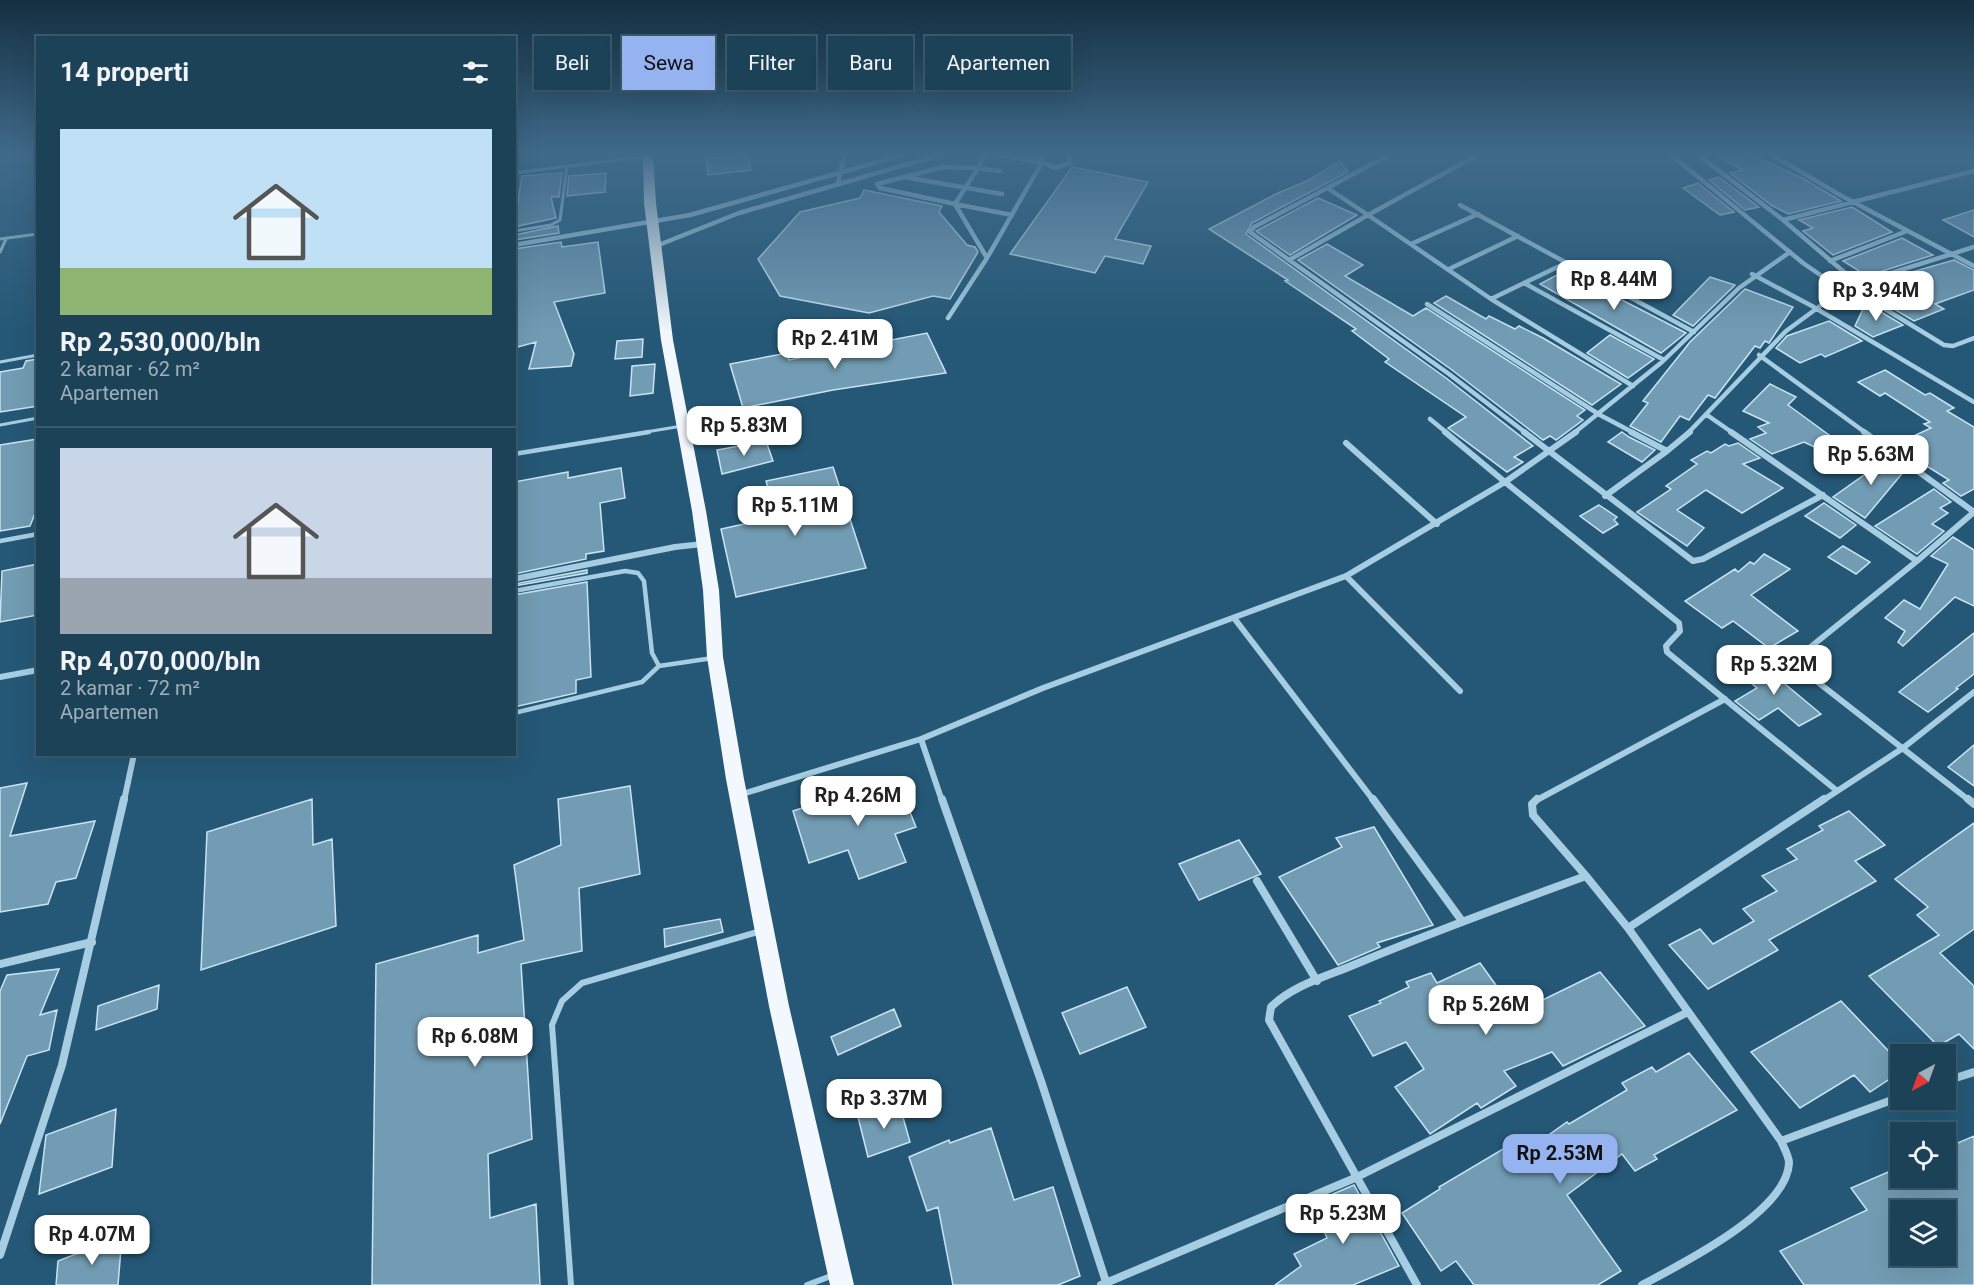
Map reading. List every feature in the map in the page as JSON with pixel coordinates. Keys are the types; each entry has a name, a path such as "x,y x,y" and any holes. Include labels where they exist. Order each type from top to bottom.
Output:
{"highway":[{"path":"651,213 667,340 684,425 711,590 715,657 738,795 764,930 841,1279"}],"street":[{"path":"516,244 652,222 692,213"},
{"path":"656,246 739,213"},
{"path":"960,213 987,258"},
{"path":"948,318 1012,215 1001,213"},
{"path":"1281,213 1251,228 1250,232 1291,259 1549,451 1605,496 1697,561 1822,495"},
{"path":"1365,213 1491,299 1634,386"},
{"path":"1291,259 1372,213"},
{"path":"1742,213 1842,290"},
{"path":"1774,213 1857,283"},
{"path":"1783,220 1809,213"},
{"path":"1874,213 1974,266"},
{"path":"1411,244 1478,214 1694,332"},
{"path":"1830,261 1907,231"},
{"path":"1449,269 1518,236"},
{"path":"1605,496 1667,451 1707,415 1759,355 1812,306 1857,283 1974,247"},
{"path":"738,795 921,739 1043,688 1346,576 1505,482 1600,415 1664,360 1752,274 1790,252"},
{"path":"1491,299 1566,263"},
{"path":"1752,274 1812,306 1974,402"},
{"path":"1524,283 1664,360"},
{"path":"1849,287 1944,345 1953,346 1974,338"},
{"path":"1427,304 1600,415 1667,451"},
{"path":"1759,355 1974,512 1792,662 1974,804"},
{"path":"1707,415 1917,561"},
{"path":"1430,419 1679,623 1680,631 1665,649 1836,790"},
{"path":"1346,443 1437,524"},
{"path":"516,579 675,547 704,544"},
{"path":"1346,576 1460,691"},
{"path":"1234,618 1346,762 1462,921"},
{"path":"0,677 36,670"},
{"path":"1628,928 1903,748 1974,692"},
{"path":"1642,1285 1717,1242 1764,1209 1780,1191 1789,1162 1781,1141 1628,928 1533,815 1532,804 1538,798 1725,699"},
{"path":"921,739 1041,1081 1104,1283 1355,1178 1688,1012"},
{"path":"0,1255 62,1065 134,756"},
{"path":"1417,1285 1355,1178 1269,1020 1269,1012 1274,1004 1317,981 1462,921 1586,876"},
{"path":"1257,882 1317,981"},
{"path":"0,964 92,942"},
{"path":"1956,1078 1974,1072"},
{"path":"1781,1141 1890,1101"}],"lane":[{"path":"516,231 550,225 560,220 561,213"},
{"path":"0,239 36,234"},
{"path":"0,252 6,239"},
{"path":"0,362 36,355"},
{"path":"0,425 36,418"},
{"path":"516,454 684,425"},
{"path":"0,542 36,534"},
{"path":"516,591 625,571 638,573 644,581 652,653 659,666"},
{"path":"516,713 642,682 659,666 715,657"},
{"path":"571,1285 552,1025 555,1010 569,992 582,983 764,930"},
{"path":"807,1285 841,1279"}],"building":[{"path":"555,213 556,218 516,227 516,214"},
{"path":"799,213 940,213 967,245 975,247 978,252 950,299 933,296 869,313 780,296 758,259"},
{"path":"1039,213 1130,213 1115,239 1151,246 1143,264 1105,256 1095,273 1010,254"},
{"path":"1240,213 1271,213 1252,223 1246,234 1446,378 1533,446 1514,457 1523,462 1507,472 1448,428 1466,417 1385,362 1389,359 1352,331 1356,329 1285,281 1288,280 1209,229"},
{"path":"1290,213 1352,213 1357,215 1290,255 1256,231"},
{"path":"1828,213 1862,213 1892,232 1833,255 1803,231 1813,228 1799,220"},
{"path":"1965,213 1974,213 1974,237 1943,220"},
{"path":"558,226 559,233 516,240 516,235"},
{"path":"1902,238 1933,255 1867,276 1843,261"},
{"path":"561,242 562,247 598,242 605,293 554,302 574,354 571,366 529,369 536,342 516,347 516,249"},
{"path":"1327,244 1363,265 1345,276 1413,316 1426,308 1585,410 1577,416 1583,420 1556,440 1550,436 1543,440 1452,370 1298,260"},
{"path":"1954,260 1974,270 1974,290 1935,304 1944,309 1914,321 1882,302 1898,295 1877,282"},
{"path":"1568,269 1686,333 1661,353 1540,284"},
{"path":"1710,277 1735,285 1693,326 1673,315"},
{"path":"1745,289 1793,307 1769,343 1765,341 1760,348 1755,346 1715,398 1708,395 1689,420 1680,416 1661,442 1630,426 1648,403 1643,401 1690,342"},
{"path":"1446,296 1486,319 1489,316 1515,329 1519,326 1543,338 1621,384 1592,405 1434,303"},
{"path":"1871,306 1903,325 1873,337 1855,326 1863,309"},
{"path":"1829,321 1862,341 1825,357 1821,354 1800,363 1776,348 1787,336"},
{"path":"927,333 946,373 833,390 743,408 730,364 787,353 789,360"},
{"path":"1610,335 1654,359 1628,378 1587,353"},
{"path":"643,339 642,357 615,359 617,341"},
{"path":"36,359 36,406 0,412 0,372 23,368 26,361"},
{"path":"655,364 653,393 630,396 632,366"},
{"path":"1885,370 1925,395 1930,393 1954,408 1947,411 1974,427 1974,489 1961,496 1943,483 1949,480 1914,458 1912,461 1892,446 1931,428 1924,424 1930,422 1885,393 1880,396 1858,382"},
{"path":"1770,384 1796,397 1788,405 1844,446 1831,455 1804,442 1772,454 1750,439 1766,433 1758,427 1769,423 1743,411"},
{"path":"1622,432 1655,450 1642,462 1608,442"},
{"path":"36,439 36,511 30,526 0,531 0,445"},
{"path":"766,441 773,461 722,474 717,450"},
{"path":"1738,443 1760,458 1743,464 1783,488 1742,513 1706,490 1677,510 1704,528 1687,546 1637,512 1671,489 1666,486 1697,464 1691,460 1707,451 1711,453 1725,444 1729,446"},
{"path":"1881,451 1906,469 1865,518 1833,497 1878,465 1872,455"},
{"path":"833,467 866,568 736,597 721,529 776,517 766,481"},
{"path":"621,468 625,498 600,503 604,551 586,554 586,559 516,574 516,482 568,472 568,478"},
{"path":"1934,489 1951,502 1940,508 1948,513 1932,524 1944,531 1917,554 1875,526"},
{"path":"1824,503 1856,525 1840,538 1805,516"},
{"path":"1599,505 1617,517 1614,520 1618,524 1603,533 1580,516"},
{"path":"1953,537 1974,550 1974,606 1955,597 1903,646 1898,642 1905,631 1885,618 1904,600 1920,609 1948,564 1931,556"},
{"path":"1843,546 1870,562 1856,574 1828,557"},
{"path":"1764,554 1790,569 1751,595 1798,631 1769,648 1733,621 1722,628 1685,601 1735,569 1738,572 1750,562 1754,564"},
{"path":"36,564 36,615 0,622 2,571"},
{"path":"587,570 587,573 516,586 516,584"},
{"path":"587,582 591,677 576,680 576,693 516,707 516,595"},
{"path":"1974,633 1974,674 1956,688 1958,689 1928,712 1899,692"},
{"path":"1760,660 1789,681 1785,684 1821,714 1799,726 1778,708 1759,720 1735,701 1757,688 1740,674"},
{"path":"1974,745 1974,786 1948,767"},
{"path":"896,777 916,827 895,834 906,862 859,879 848,850 809,863 793,811"},
{"path":"27,783 10,836 95,821 76,878 56,882 48,904 0,912 0,788"},
{"path":"630,786 640,874 579,888 582,951 521,964 532,1139 488,1154 490,1218 536,1204 540,1285 372,1285 376,964 478,935 478,953 524,940 514,865 561,845 558,799"},
{"path":"312,799 313,845 332,839 336,926 201,970 207,832"},
{"path":"1849,811 1885,845 1855,861 1876,881 1769,940 1778,950 1708,989 1669,945 1700,929 1713,944 1754,921 1743,909 1777,891 1762,876 1797,859 1787,849 1823,830 1819,826"},
{"path":"1974,823 1974,929 1940,953 1974,986 1974,1049 1959,1034 1942,1044 1936,1044 1869,976 1939,935 1917,915 1928,907 1895,879"},
{"path":"1374,827 1433,925 1377,943 1380,947 1338,965 1279,877 1342,847 1336,838"},
{"path":"1239,840 1261,874 1199,900 1179,864"},
{"path":"720,919 723,932 665,947 664,929"},
{"path":"1480,963 1516,1013 1600,972 1645,1026 1563,1066 1552,1052 1504,1071 1516,1086 1481,1108 1477,1103 1430,1134 1395,1087 1424,1069 1406,1042 1373,1056 1349,1016 1381,1003 1379,1001 1409,987 1406,982 1431,973 1437,983"},
{"path":"59,969 40,1015 57,1010 49,1050 27,1056 0,1124 0,991 7,975"},
{"path":"159,985 157,1009 96,1030 98,1006"},
{"path":"1127,987 1146,1027 1080,1054 1062,1013"},
{"path":"1841,1001 1890,1052 1890,1079 1870,1092 1854,1075 1800,1108 1751,1052"},
{"path":"894,1009 901,1026 838,1055 831,1037"},
{"path":"1689,1053 1737,1110 1654,1155 1657,1159 1635,1171 1622,1154 1567,1195 1621,1271 1598,1285 1474,1285 1456,1261 1441,1271 1402,1213 1440,1189 1439,1187 1525,1136 1533,1146 1567,1122 1569,1124 1627,1090 1622,1083 1652,1067 1656,1072"},
{"path":"899,1103 910,1142 868,1157 858,1117"},
{"path":"116,1109 112,1167 39,1194 46,1135"},
{"path":"991,1128 1014,1200 1053,1187 1080,1276 1058,1285 953,1285 938,1207 927,1211 909,1157 949,1140 950,1143"},
{"path":"1974,1136 1974,1285 1804,1285 1780,1251 1867,1210 1851,1188 1890,1171 1890,1188 1956,1188 1956,1144"},
{"path":"1354,1185 1399,1266 1353,1285 1275,1285 1301,1266 1294,1254 1327,1238 1312,1203"},
{"path":"122,1236 118,1285 56,1285 58,1261"}]}
